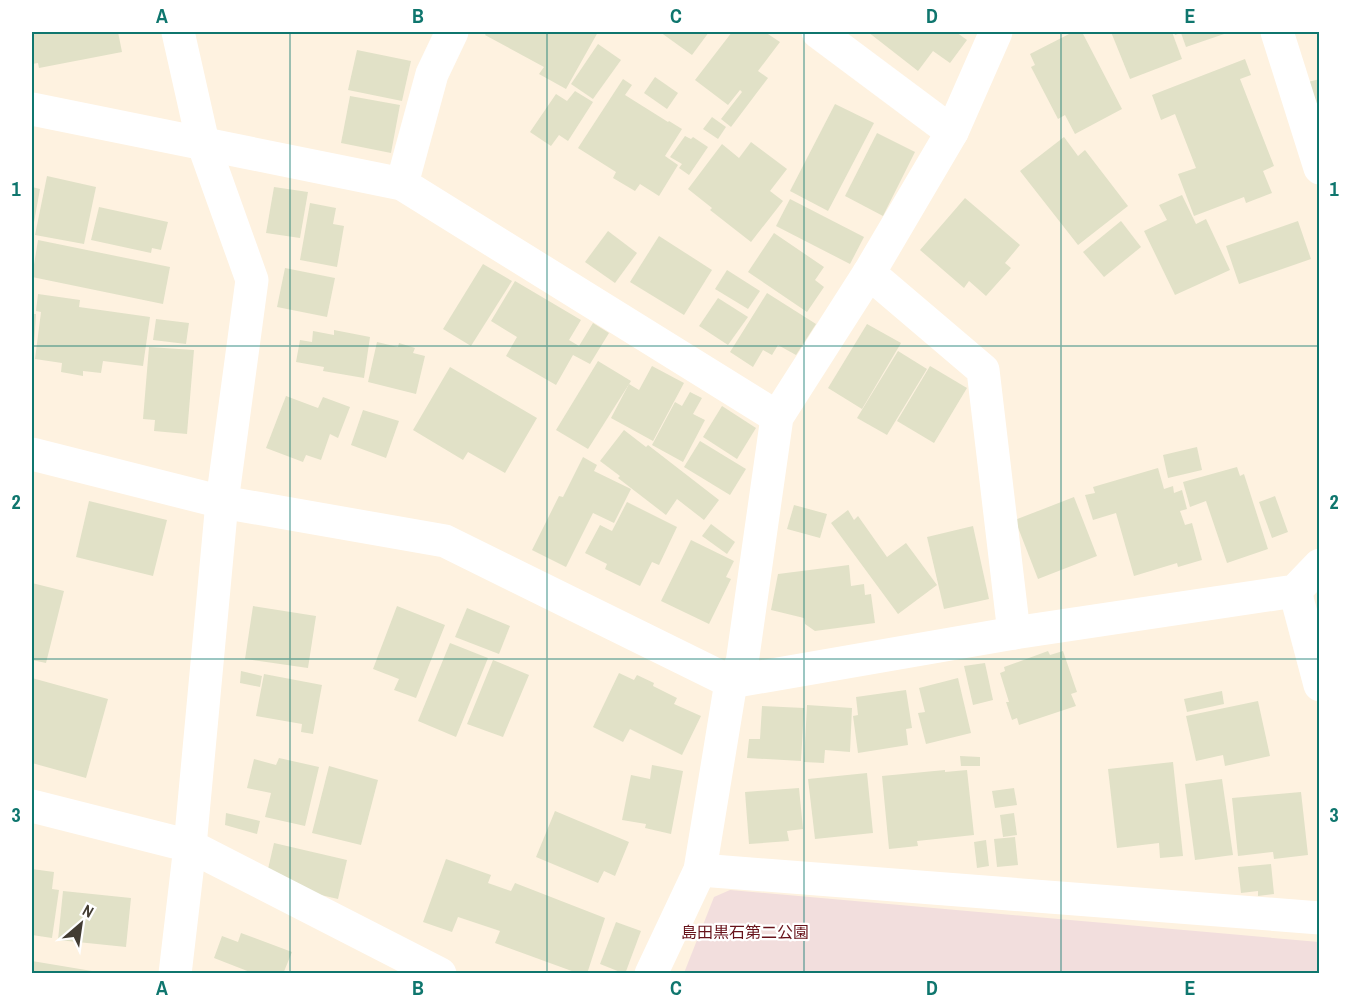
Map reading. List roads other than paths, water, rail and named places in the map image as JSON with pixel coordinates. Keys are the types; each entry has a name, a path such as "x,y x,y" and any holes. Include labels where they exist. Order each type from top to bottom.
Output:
{"street":[{"path":"175,974 190,846 222,502 252,280 203,143 178,32"},
{"path":"402,184 432,74 452,32"},
{"path":"818,32 952,132"},
{"path":"651,974 700,870 731,682 742,663 777,417 869,273 952,132 996,32"},
{"path":"1277,32 1320,168"},
{"path":"32,109 402,184 777,417"},
{"path":"869,273 983,370 1014,633"},
{"path":"32,454 222,502 445,541 731,682 1014,633 1295,591 1320,565"},
{"path":"1295,591 1320,685"},
{"path":"32,806 190,846 440,974"},
{"path":"700,870 1320,918"}],"park label":[{"name":"島田黒石第二公園","path":"745,932"}]}
